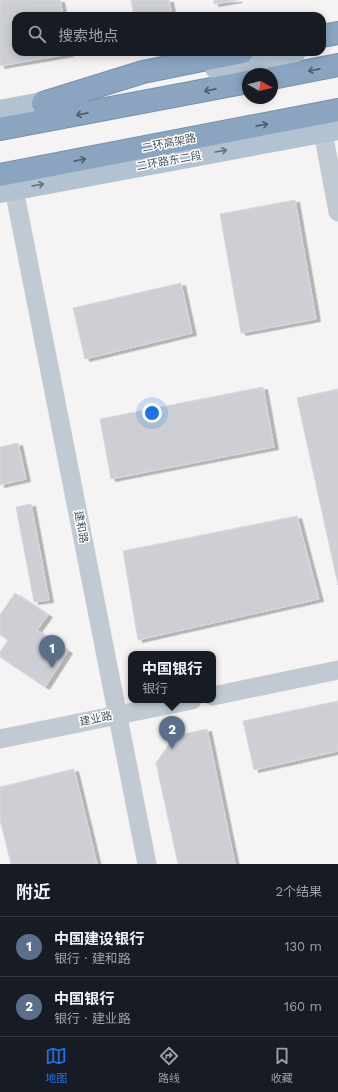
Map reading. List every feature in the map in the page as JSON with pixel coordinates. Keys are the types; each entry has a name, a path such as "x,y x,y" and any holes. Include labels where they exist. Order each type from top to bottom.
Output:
{"highway":[{"path":"326,35 338,33"},
{"path":"43,103 143,72 222,56"},
{"path":"278,77 338,65"},
{"path":"0,129 242,83"},
{"name":"二环高架路","path":"5,185 338,110"}],"main road":[{"path":"326,46 338,43"},
{"path":"0,111 275,56"},
{"name":"二环路东二段","path":"5,185 330,131"}],"street":[{"path":"330,131 338,212"},
{"name":"建和路","path":"5,185 118,715 147,864"},
{"path":"216,695 338,670"},
{"name":"建业路","path":"0,739 177,703"}],"building":[{"path":"0,0 60,0 62,12 12,12 12,56 58,56 0,66"},
{"path":"131,0 169,0 171,12 133,12"},
{"path":"214,0 238,0 214,4"},
{"path":"295,200 316,319 241,333 220,214"},
{"path":"181,283 192,333 85,359 73,308"},
{"path":"263,387 274,447 111,479 100,419"},
{"path":"338,389 338,585 297,398"},
{"path":"18,443 26,479 0,485 0,447"},
{"path":"31,504 49,600 34,602 16,507"},
{"path":"297,516 319,599 138,640 123,551"},
{"path":"15,593 48,615 37,630 68,651 45,687 0,657 0,652 8,640 0,635 0,615"},
{"path":"338,701 338,751 254,770 243,721"},
{"path":"207,729 235,864 178,864 156,763 175,736"},
{"path":"74,769 97,864 11,864 0,820 0,787"}],"place":[{"name":"中国建设银行","path":"52,668"},
{"name":"中国银行","path":"172,749"}]}
